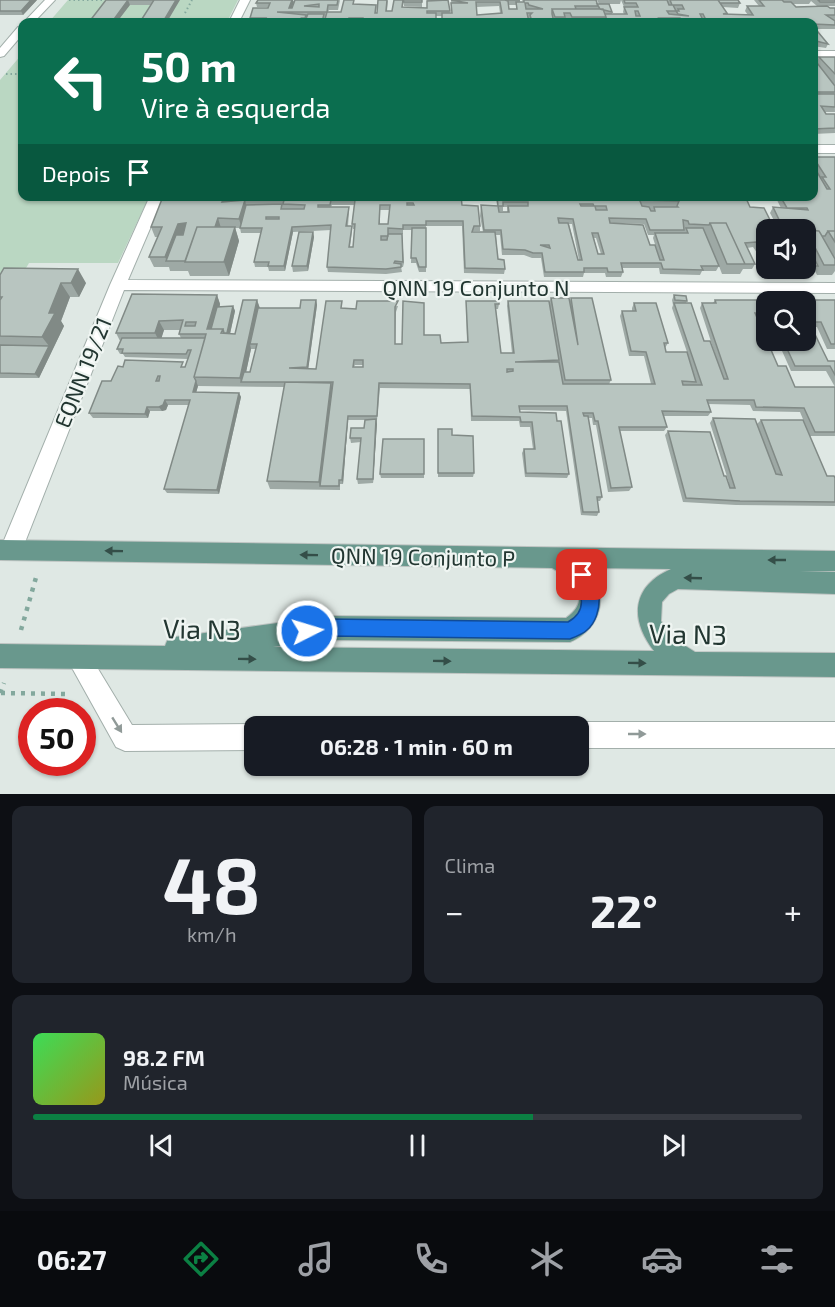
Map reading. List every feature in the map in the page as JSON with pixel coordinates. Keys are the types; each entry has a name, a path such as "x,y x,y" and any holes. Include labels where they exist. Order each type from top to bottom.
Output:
{"main road":[{"name":"QNN 19 Conjunto P","path":"6,550 835,561"},
{"path":"114,657 328,628 570,630 582,624 589,612 591,599 588,586 582,575 572,566 561,560 549,559"},
{"path":"698,663 684,660 671,652 652,628 649,601 655,589 664,582 676,578 835,583"},
{"name":"Via N3","path":"7,656 835,665"}],"street":[{"path":"33,18 50,0"},
{"path":"236,18 245,0"},
{"path":"1,51 18,33"},
{"path":"818,54 835,54"},
{"path":"818,149 835,149"},
{"name":"EQNN 19/21","path":"6,550 155,201"},
{"name":"QNN 19 Conjunto N","path":"117,285 835,288"},
{"path":"78,657 125,738 244,737"},
{"path":"589,735 835,735"}],"path":[{"path":"68,0 108,0"},
{"path":"102,8 108,0"},
{"path":"185,13 192,0"},
{"path":"6,74 18,74"},
{"path":"7,656 44,550"},
{"path":"1,693 98,694"}],"green space":[{"path":"68,0 238,0 229,18 52,18"},
{"path":"18,59 18,201 147,201 118,263 29,263 0,312 0,80"}],"building":[{"path":"0,0 31,0 21,11 0,11"},
{"path":"106,0 128,0 115,18 92,18"},
{"path":"154,0 176,0 165,18 143,18"},
{"path":"258,0 292,0 289,8 292,8 295,0 338,0 337,5 328,5 327,12 277,12 306,15 305,18 250,18 253,8 268,8 270,3 256,3"},
{"path":"344,0 354,0 353,4 376,5 375,13 377,13 378,0 387,0 386,11 392,11 394,0 403,0 402,7 427,8 427,1 448,0 450,11 427,11 427,13 436,13 436,18 325,18 327,12 341,12"},
{"path":"403,0 422,0 422,2 404,2"},
{"path":"451,0 505,0 508,1 509,9 517,9 516,2 524,2 524,0 596,0 598,6 552,9 553,18 531,18 532,13 527,13 528,18 442,18 442,13 452,13 451,3 468,3","holes":["476,2 500,2 502,13 477,15","525,3 529,5 543,9 526,9"]},
{"path":"624,0 667,0 669,5 672,5 670,0 718,0 727,13 723,14 753,15 747,6 764,6 759,0 782,0 791,2 796,7 835,8 835,15 826,15 835,21 835,25 818,24 818,18 705,18 703,14 700,14 702,18 606,18 605,14 627,14 624,7 638,7 636,3 625,3","holes":["673,5 682,5 684,9 678,9 679,11 676,11","667,11 676,11 678,14 689,16 669,14"]},
{"path":"718,0 738,0 740,3 720,3"},
{"path":"818,0 835,0 835,2 820,2"},
{"path":"597,4 609,4 612,12 600,9"},
{"path":"552,9 603,9 606,17 572,17 570,13 564,13 565,17 555,17"},
{"path":"308,14 324,14 323,18 306,18"},
{"path":"818,32 828,44 818,42"},
{"path":"819,57 835,57 835,74"},
{"path":"818,64 835,86 835,92 818,92"},
{"path":"818,94 835,94 835,107 821,106 826,114 835,114 835,128 818,129"},
{"path":"818,157 835,157 835,231 828,231 825,236 822,236 816,231 816,219 779,219 773,207 808,210 807,208 787,208 783,201 818,201 818,174 827,189 830,189 822,177 826,177 818,165"},
{"path":"161,201 245,201 239,219 218,218 215,227 197,227 185,261 166,261 176,235 183,235 186,223 178,224 165,257 149,257 162,227 151,227"},
{"path":"284,201 331,201 330,205 318,205 318,207 349,207 346,226 352,226 349,247 353,247 355,224 352,224 355,201 462,201 462,205 478,206 480,226 474,226 472,232 495,232 498,259 504,260 505,269 465,268 463,221 426,221 426,225 403,225 403,229 388,228 388,234 402,234 403,262 395,261 394,263 401,264 401,267 386,269 327,267 331,225 292,227 284,266 268,266 269,262 254,262 262,228 240,228 246,205 282,204 281,209 304,209 305,205 283,204","holes":["380,205 390,205 388,224 379,224","266,217 279,217 279,219 266,219","381,236 388,236 387,240 381,240"]},
{"path":"498,201 640,201 642,206 655,211 654,207 678,207 679,201 747,201 750,207 764,208 770,219 756,219 756,242 745,243 755,264 745,264 726,223 689,224 688,221 683,220 684,230 650,230 646,219 609,218 610,223 643,225 650,245 655,245 660,260 664,260 655,233 688,233 686,228 703,228 719,266 701,266 703,270 663,269 661,263 621,263 623,272 608,272 607,268 584,268 584,272 545,272 542,253 503,249 501,230 484,230 481,205 498,206","holes":["503,202 528,202 528,206 508,206 509,212 499,212 498,206 503,206","580,204 593,204 594,206 581,206","595,206 606,206 607,210 596,210","558,218 573,219 582,260 578,260 568,223 559,223","592,233 598,233 604,254 598,254"]},
{"path":"710,223 726,223 745,264 727,264"},
{"path":"197,227 235,227 224,262 185,262"},
{"path":"412,228 426,228 426,267 419,267 416,258 411,258"},
{"path":"816,231 819,231 835,259 835,265 824,265 816,249"},
{"path":"828,231 835,231 835,242"},
{"path":"299,232 313,232 307,266 292,266"},
{"path":"4,268 78,269 71,283 61,283 49,313 55,313 42,337 0,336 0,300 2,297 0,297 0,275"},
{"path":"132,294 217,295 207,329 223,329 221,333 235,334 243,300 257,300 240,378 194,377 206,334 179,334 183,320 159,321 155,333 116,333","holes":["186,322 196,322 195,326 185,326"]},
{"path":"674,295 686,296 687,301 675,300"},
{"path":"551,298 569,298 578,345 571,298 592,298 611,380 565,380"},
{"path":"301,300 316,300 307,367 289,368 316,369 326,301 342,301 341,308 356,309 357,301 398,301 395,307 395,344 402,344 403,301 424,303 424,335 440,335 441,343 468,342 466,301 499,301 499,304 495,304 501,353 514,353 508,301 549,301 559,360 515,362 559,362 563,384 655,384 646,352 631,351 622,311 636,311 634,303 656,303 668,343 664,343 666,352 687,352 696,382 682,381 683,385 702,385 674,303 691,303 704,341 710,341 724,379 728,379 702,303 716,303 715,300 756,300 756,351 771,351 778,366 786,366 795,387 835,387 835,432 815,432 804,408 756,407 754,400 707,400 711,412 662,411 667,427 619,427 632,487 611,488 598,421 595,421 593,413 583,413 584,416 588,416 602,497 597,497 599,512 583,512 567,406 519,406 520,412 556,413 557,421 561,421 569,474 526,473 524,449 535,449 532,422 521,422 520,417 472,416 470,384 379,383 377,416 348,416 342,480 339,480 339,486 320,486 333,382 241,382 244,372 250,372 257,344 250,344 258,308 300,308","holes":["354,360 363,360 363,367 353,367"]},
{"path":"816,300 835,300 835,344 831,344 821,322 816,322"},
{"path":"233,306 227,333 224,333 223,329 211,329 217,307"},
{"path":"816,336 828,361 835,361 835,375 830,366 795,366 788,351 816,351"},
{"path":"122,338 205,338 194,377 196,381 193,392 239,393 217,490 164,489 190,400 165,400 159,407 147,407 145,414 89,413 102,381 111,381 118,366 123,367 125,360 183,362 181,367 185,367 191,350 188,350 186,354 122,353 123,349 117,349"},
{"path":"0,345 49,346 35,374 0,373"},
{"path":"285,382 331,383 319,482 267,481"},
{"path":"713,418 755,419 776,474 782,475 761,420 803,420 827,476 835,478 835,502 686,498 668,431 710,432 724,476 730,488 735,488"},
{"path":"376,419 373,479 357,479 361,438 350,438 351,428 364,428 365,420"},
{"path":"438,429 452,429 452,435 473,436 474,473 438,473"},
{"path":"383,439 424,439 424,474 380,474"}],"route":[{"path":"307,631 328,628 556,632 570,630 582,624 589,612 591,599 582,575"}]}
